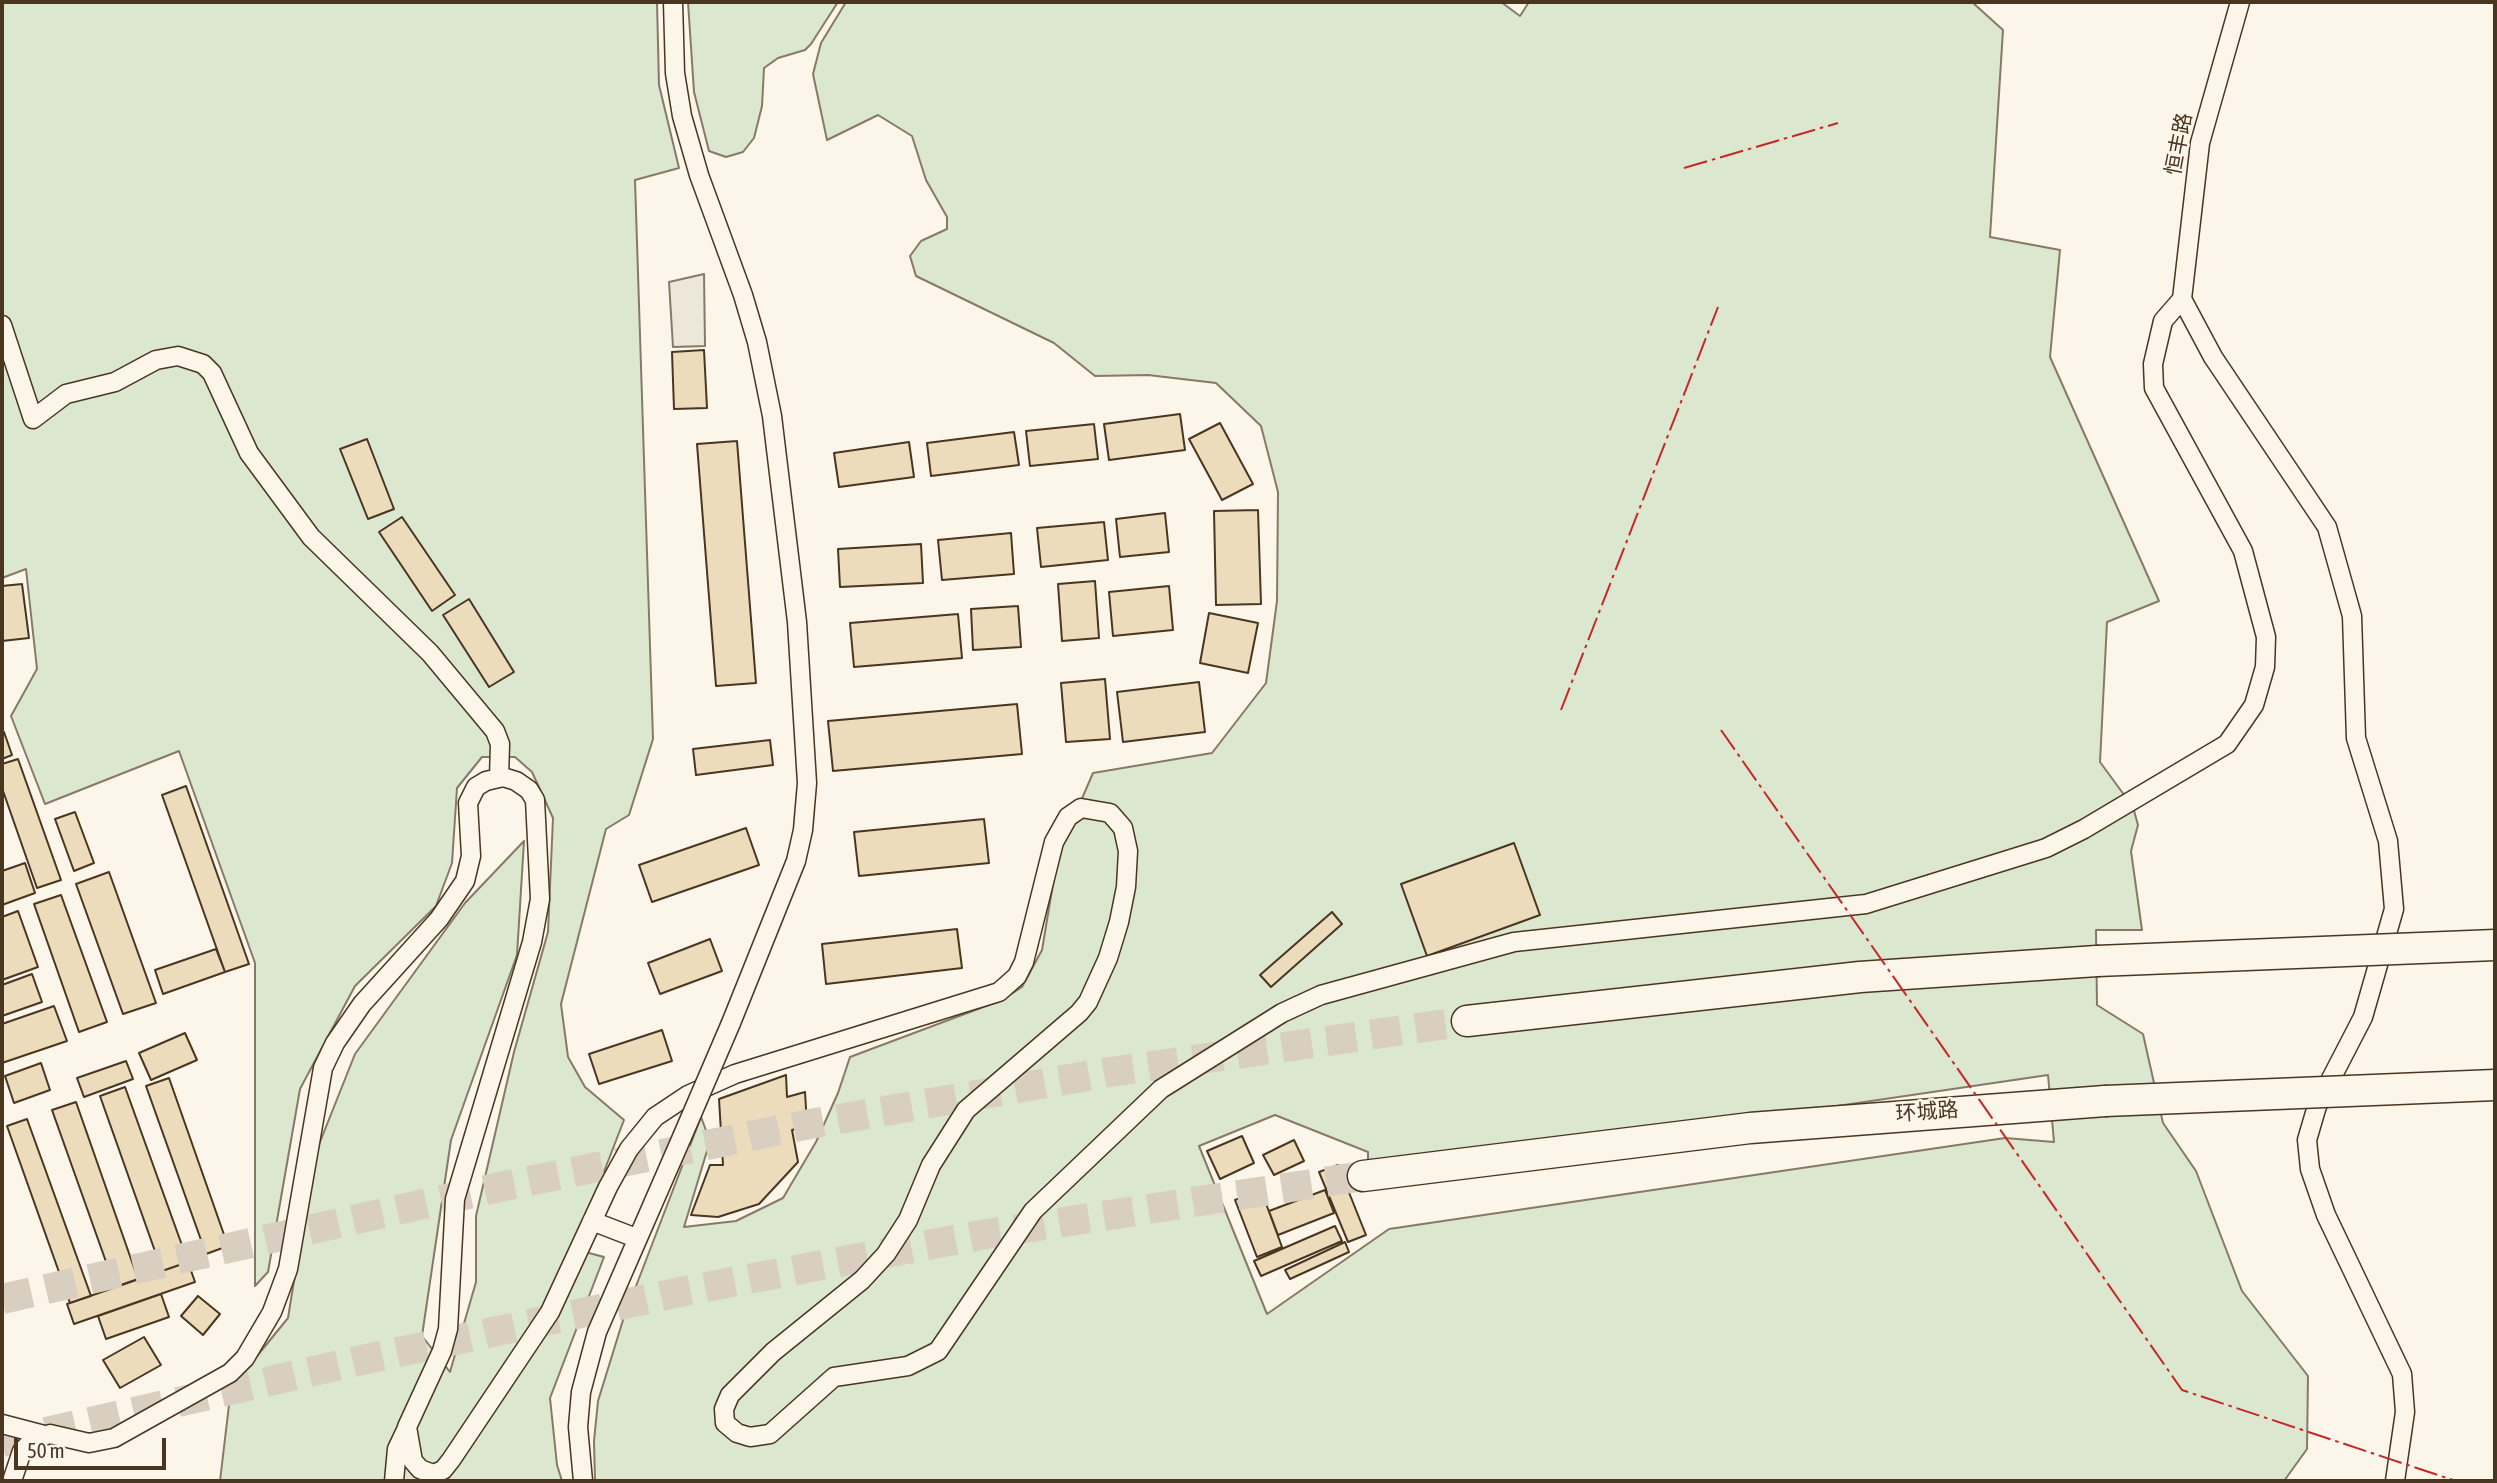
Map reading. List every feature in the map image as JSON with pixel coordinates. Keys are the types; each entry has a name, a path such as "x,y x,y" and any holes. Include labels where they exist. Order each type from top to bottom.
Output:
{"main road":[{"path":"1467,1021 1846,979 2097,961 2495,945"},
{"name":"环城路","path":"1363,1176 1750,1128 2105,1101 2495,1085"}],"street":[{"path":"583,1481 578,1427 581,1392 597,1332 731,1023 796,861 806,806 797,622 772,416 757,342 682,116 675,73 673,2"},
{"name":"恒丰路","path":"2182,299 2200,143 2240,2"},
{"path":"407,1427 413,1461 425,1473 438,1473 443,1470 550,1311 629,1149 655,1116 708,1084 944,1007 988,998 1010,983 1017,976 1031,941 1054,842 1068,817 1081,808 1110,813 1122,828 1128,851 1126,887 1119,922 1108,958 1087,1002 1079,1013 982,1094 966,1111 931,1165 908,1220 886,1254 862,1280 773,1352 730,1395 724,1409 725,1423 737,1433 750,1437 771,1434 834,1377 908,1366 938,1352 1033,1211 1161,1089 1282,1013 1321,995 1483,948 1535,938 1879,901 2046,848 2176,776 2227,744 2236,734 2260,689 2267,646 2259,600 2243,551 2154,388 2153,364 2163,321 2182,299 2213,357 2327,527 2352,616 2356,738 2388,841 2395,909 2363,1017 2317,1106 2307,1140 2310,1169 2326,1215 2402,1374 2405,1412 2395,1481"},
{"path":"2,325 33,419 66,394 116,382 156,360 178,356 203,364 212,373 249,453 311,537 430,653 495,732 500,744 499,778"},
{"path":"2,1424 89,1443 114,1438 230,1373 245,1358 272,1311 288,1269 320,1078 328,1056 374,989 439,919 465,881 470,863 470,797 481,783 499,778 521,783 535,800 540,873 538,918 495,1071 455,1199 451,1306 445,1342 397,1449 394,1481"},
{"path":"592,1221 636,1238"},
{"path":"12,1481 22,1451 34,1439 44,1435"}],"green space":[{"path":"2,2 657,2 659,85 679,168 635,180 653,739 629,815 606,829 561,1004 568,1057 585,1087 624,1120 574,1249 604,1257 550,1398 557,1465 562,1481 220,1481 231,1388 288,1318 314,1157 355,1054 465,903 524,841 517,955 451,1140 422,1336 450,1372 476,1282 476,1216 514,1052 548,932 553,818 532,772 515,757 482,757 457,788 452,863 436,906 355,986 300,1089 268,1272 255,1286 255,963 179,751 45,804 11,716 37,669 26,569 2,578"},
{"path":"688,2 838,2 805,50 778,58 764,68 762,106 754,138 743,152 726,157 709,151 694,92"},
{"path":"846,2 1501,2 1520,16 1529,2 1972,2 2003,30 1990,237 2060,250 2050,357 2159,601 2107,622 2100,762 2133,807 2138,825 2131,851 2142,930 2096,930 2097,1005 2143,1034 2163,1123 2196,1171 2242,1291 2308,1376 2307,1449 2284,1481 595,1481 594,1441 598,1401 623,1320 701,1117 710,1141 684,1227 736,1221 783,1198 816,1142 838,1093 850,1057 1002,1000 1022,987 1042,950 1058,854 1093,773 1212,753 1266,683 1277,601 1278,492 1261,426 1216,383 1148,375 1095,376 1054,343 916,276 910,256 921,241 947,229 947,217 926,180 912,136 878,115 827,140 813,74 821,43","holes":["2048,1075 2054,1142 2005,1138 1389,1229 1267,1314 1199,1146 1275,1115 1368,1152 1368,1175"]}],"shaded area":[{"path":"704,274 705,346 673,347 669,282"}],"building":[{"path":"704,350 707,408 674,409 672,352"},
{"path":"1180,414 1185,450 1109,460 1104,424"},
{"path":"1220,423 1253,484 1222,500 1189,439"},
{"path":"1094,424 1098,459 1030,466 1026,431"},
{"path":"1014,432 1019,465 931,476 927,443"},
{"path":"367,439 394,509 368,519 340,449"},
{"path":"737,441 756,683 716,686 697,444"},
{"path":"909,442 914,477 839,487 834,453"},
{"path":"1258,510 1261,604 1216,605 1214,511"},
{"path":"1165,513 1169,552 1120,557 1116,519"},
{"path":"402,517 455,595 432,611 379,532"},
{"path":"1104,522 1108,560 1041,567 1037,528"},
{"path":"1011,533 1014,574 942,580 938,540"},
{"path":"921,544 923,583 840,587 838,549"},
{"path":"1095,581 1099,638 1062,641 1058,584"},
{"path":"22,584 29,638 2,641 2,586"},
{"path":"1169,586 1173,630 1113,636 1109,592"},
{"path":"469,599 514,672 489,687 443,615"},
{"path":"1018,606 1021,647 973,650 971,609"},
{"path":"1209,613 1258,623 1248,673 1200,663"},
{"path":"958,614 962,658 854,667 850,623"},
{"path":"1105,679 1110,739 1066,742 1061,683"},
{"path":"1199,682 1205,732 1123,742 1117,692"},
{"path":"1017,704 1022,754 833,771 828,721"},
{"path":"4,732 12,755 2,759 2,733"},
{"path":"770,740 773,765 696,775 693,749"},
{"path":"18,759 61,880 37,888 2,788 2,764"},
{"path":"186,786 249,964 225,972 162,795"},
{"path":"75,812 94,863 74,871 55,819"},
{"path":"984,819 989,863 859,876 854,832"},
{"path":"746,828 759,865 652,902 639,865"},
{"path":"1514,843 1540,915 1427,956 1401,884"},
{"path":"25,863 35,893 2,905 2,871"},
{"path":"109,872 156,1003 123,1014 76,884"},
{"path":"61,895 107,1022 79,1032 34,904"},
{"path":"18,911 38,967 2,980 2,917"},
{"path":"1332,912 1342,924 1271,987 1260,975"},
{"path":"957,929 962,968 826,984 822,944"},
{"path":"710,939 722,971 660,994 648,963"},
{"path":"216,949 225,972 163,994 155,970"},
{"path":"32,974 42,1002 2,1016 2,985"},
{"path":"54,1006 67,1041 2,1063 2,1024"},
{"path":"662,1030 672,1061 599,1084 589,1054"},
{"path":"185,1033 197,1060 151,1080 139,1053"},
{"path":"126,1061 133,1079 84,1097 77,1078"},
{"path":"41,1063 50,1090 14,1103 5,1076"},
{"path":"786,1075 787,1097 805,1092 807,1125 792,1130 798,1162 759,1204 718,1217 691,1215 710,1165 723,1165 719,1099"},
{"path":"169,1078 228,1246 206,1254 146,1086"},
{"path":"125,1087 188,1262 162,1271 100,1096"},
{"path":"76,1102 138,1279 115,1287 52,1110"},
{"path":"27,1119 91,1296 70,1303 7,1126"},
{"path":"1242,1136 1254,1163 1220,1179 1207,1151"},
{"path":"1294,1140 1304,1161 1274,1175 1263,1155"},
{"path":"1338,1165 1366,1235 1348,1242 1319,1172"},
{"path":"1261,1190 1282,1247 1257,1257 1235,1200"},
{"path":"1325,1190 1334,1213 1278,1235 1269,1211"},
{"path":"1335,1226 1342,1241 1261,1276 1254,1261"},
{"path":"1345,1242 1349,1252 1290,1279 1285,1270"},
{"path":"188,1262 195,1282 74,1324 67,1304"},
{"path":"161,1294 169,1317 106,1339 98,1316"},
{"path":"198,1296 220,1314 203,1335 181,1316"},
{"path":"144,1337 161,1365 120,1388 103,1360"}],"tunnel":[{"path":"2,1299 504,1186 810,1124 1110,1072 1467,1021"},
{"path":"2,1442 380,1356 685,1291 986,1234 1363,1176"}],"power":[{"path":"1684,168 1838,123"},
{"path":"1561,710 1718,307"},
{"path":"1721,730 2182,1390 2456,1481"}]}
